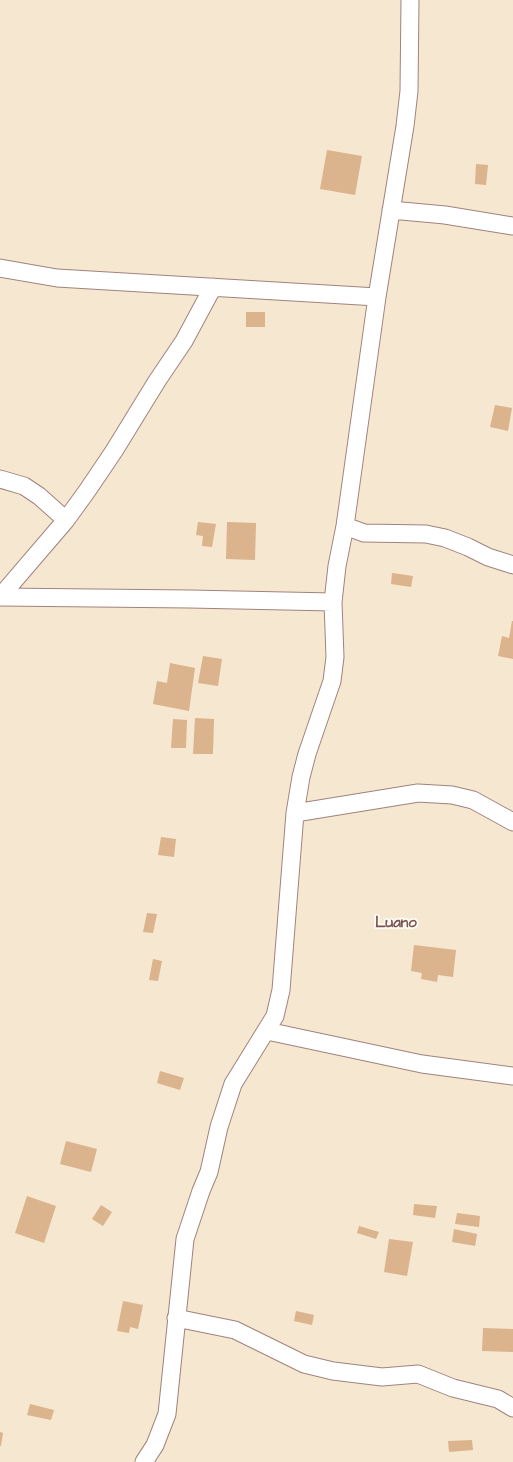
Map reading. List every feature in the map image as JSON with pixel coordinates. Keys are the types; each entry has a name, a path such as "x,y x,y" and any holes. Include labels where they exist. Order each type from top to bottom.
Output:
{"street":[{"path":"144,1462 155,1445 167,1414 185,1239 209,1172 221,1119 233,1084 275,1016 281,990 286,947 295,813 301,777 307,754 332,680 335,657 333,602 337,566 345,526 377,297 405,126 409,91 410,0"},
{"path":"391,210 445,215 513,226"},
{"path":"0,268 57,278 377,297"},
{"path":"0,597 66,520 114,451 184,340 213,287"},
{"path":"0,479 24,486 39,496 66,520"},
{"path":"345,526 364,533 426,534 445,538 488,557 513,565"},
{"path":"0,597 333,602"},
{"path":"295,813 418,793 452,794 473,800 513,822"},
{"path":"267,1031 422,1064 513,1076"},
{"path":"176,1318 235,1330 304,1364 333,1371 382,1377 418,1374 454,1388 498,1399 513,1408"}],"building":[{"path":"327,150 362,156 355,195 320,189"},
{"path":"476,164 488,165 486,185 475,184"},
{"path":"246,312 265,312 265,327 246,327"},
{"path":"495,405 512,408 508,431 490,427"},
{"path":"198,522 216,524 212,547 202,546 203,536 196,535"},
{"path":"227,522 256,523 255,560 226,559"},
{"path":"392,573 413,576 411,587 391,584"},
{"path":"512,621 513,659 498,656 502,636 509,638"},
{"path":"203,656 222,659 218,686 198,683"},
{"path":"170,663 195,668 189,711 153,704 157,681 167,683"},
{"path":"195,718 214,719 213,754 193,754"},
{"path":"173,719 187,720 186,748 171,748"},
{"path":"161,837 176,839 174,857 158,855"},
{"path":"147,913 157,914 153,933 143,932"},
{"path":"414,945 456,950 453,977 438,975 437,982 421,979 422,973 411,971"},
{"path":"153,959 162,961 158,981 149,980"},
{"path":"160,1071 184,1078 180,1090 157,1083"},
{"path":"66,1141 97,1149 91,1172 60,1164"},
{"path":"27,1196 56,1206 44,1243 15,1233"},
{"path":"414,1204 437,1206 435,1218 413,1215"},
{"path":"101,1205 112,1212 103,1226 92,1219"},
{"path":"457,1213 480,1216 479,1227 455,1224"},
{"path":"359,1226 379,1232 376,1239 357,1233"},
{"path":"454,1229 477,1234 475,1246 452,1242"},
{"path":"389,1239 413,1242 407,1276 384,1272"},
{"path":"123,1301 143,1305 138,1329 130,1327 129,1333 117,1331"},
{"path":"296,1311 314,1315 312,1325 294,1321"},
{"path":"483,1328 513,1329 513,1352 482,1351"},
{"path":"30,1404 54,1410 51,1420 27,1415"},
{"path":"0,1432 3,1433 1,1446 0,1446"},
{"path":"472,1440 473,1450 449,1452 448,1441"}],"district":[{"name":"Luano","path":"396,924"}]}
